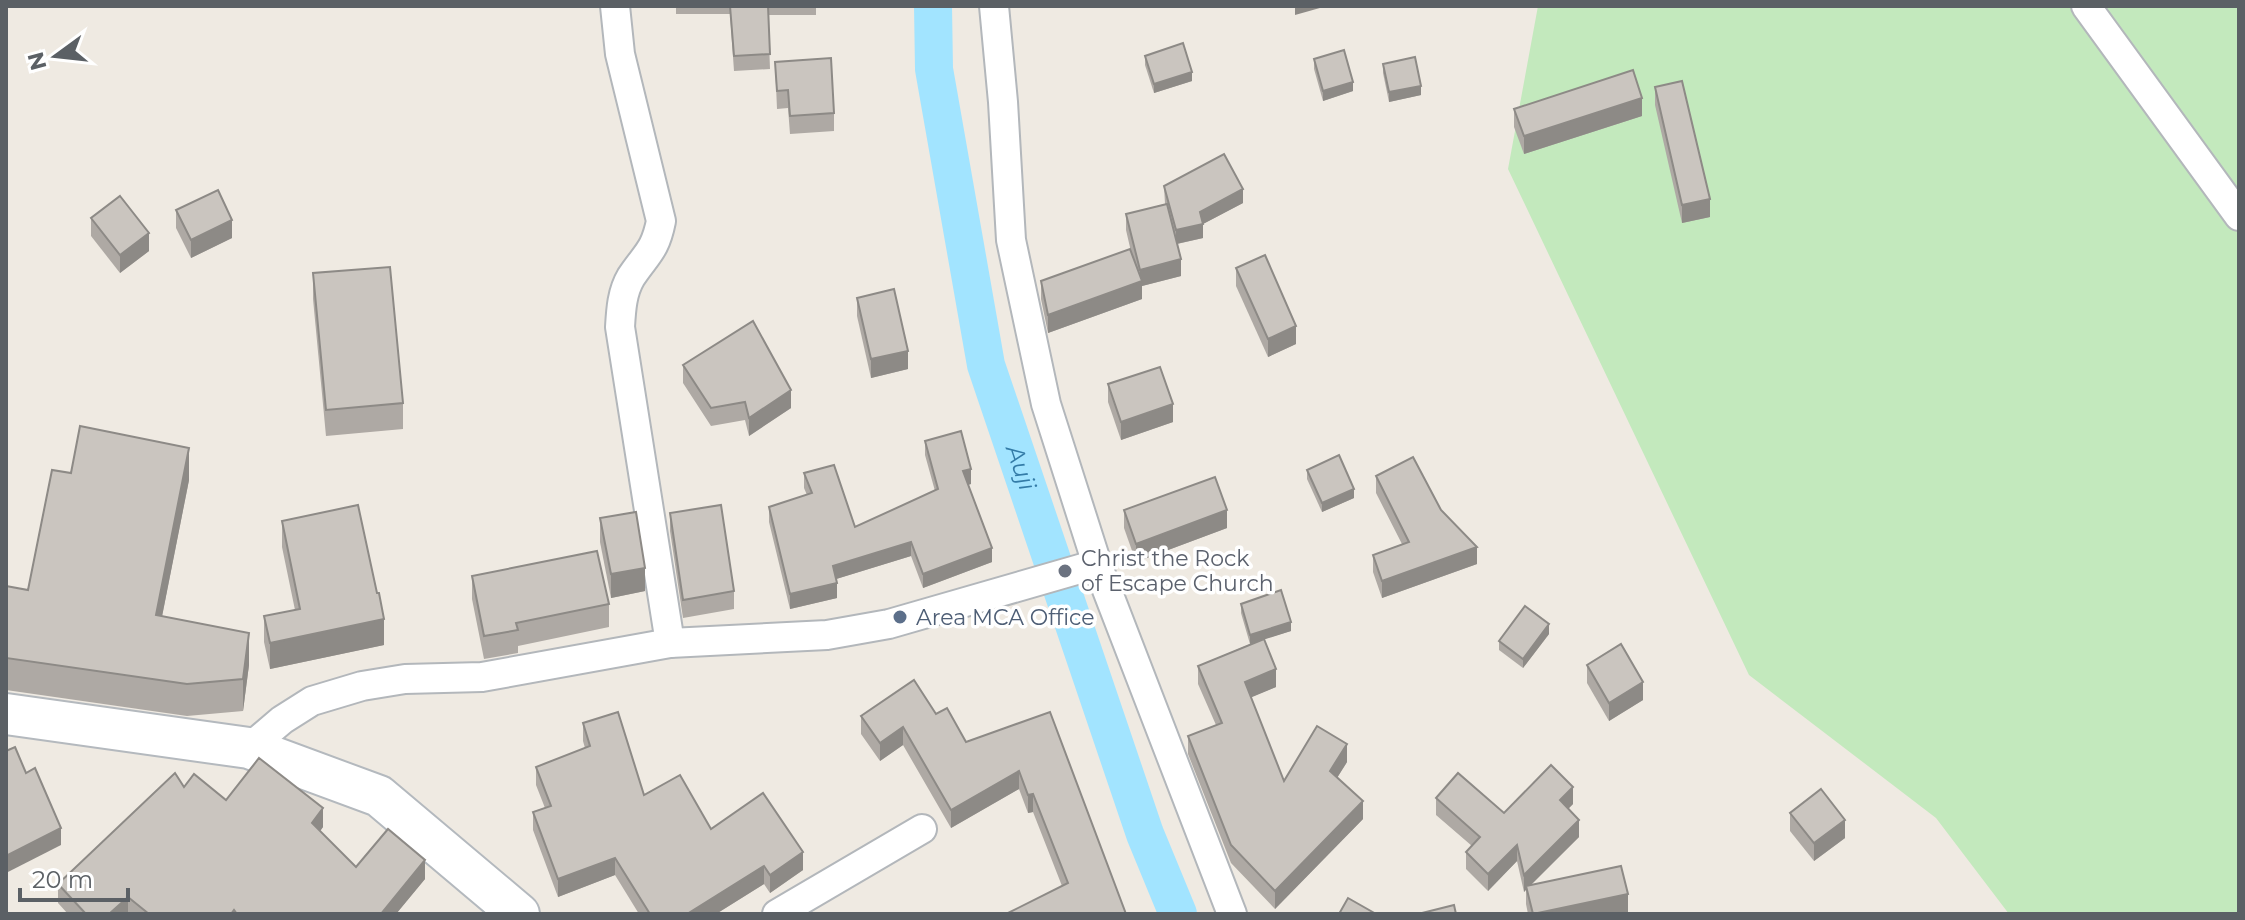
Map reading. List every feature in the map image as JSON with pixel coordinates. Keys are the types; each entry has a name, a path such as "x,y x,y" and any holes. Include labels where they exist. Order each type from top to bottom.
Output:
{"street":[{"path":"615,6 620,54 661,221 657,241 630,280 621,305 620,327 670,643"},
{"path":"994,6 1011,240 1046,404 1089,567 1232,914"},
{"path":"2086,6 2239,216"},
{"path":"249,748 282,720 312,701 362,686 405,679 482,677 670,643 827,635 889,624 1089,567"},
{"path":"6,714 249,748 379,796 519,914"},
{"path":"777,914 922,829"}],"green space":[{"path":"1538,6 2239,6 2239,914 2009,914 1936,818 1749,675 1508,169"}],"building":[{"path":"730,6 768,6 770,54 734,56"},
{"path":"1183,43 1192,72 1154,84 1145,56"},
{"path":"1344,50 1353,82 1323,91 1314,59"},
{"path":"1415,57 1421,86 1389,92 1383,64"},
{"path":"831,58 834,113 790,116 788,90 777,91 775,62"},
{"path":"1633,70 1642,98 1524,136 1514,109"},
{"path":"1682,81 1710,199 1682,205 1655,87"},
{"path":"1224,154 1243,189 1200,212 1203,224 1176,230 1164,186"},
{"path":"218,190 232,220 191,240 176,210"},
{"path":"120,196 149,233 120,255 91,218"},
{"path":"1167,204 1181,259 1140,270 1126,214"},
{"path":"1130,249 1142,281 1048,315 1041,281"},
{"path":"1265,255 1296,326 1268,339 1236,268"},
{"path":"390,267 403,403 326,410 313,273"},
{"path":"894,289 908,351 871,359 857,298"},
{"path":"753,321 791,390 749,418 745,402 711,408 683,365"},
{"path":"1160,367 1173,404 1121,422 1108,384"},
{"path":"80,426 189,448 156,615 249,633 243,679 187,684 6,658 6,586 28,590 52,470 71,473"},
{"path":"961,431 971,469 963,471 992,548 923,574 911,542 833,566 837,583 790,594 769,507 812,493 804,473 834,465 855,527 938,489 925,441"},
{"path":"1339,455 1354,489 1322,503 1307,470"},
{"path":"1413,457 1441,510 1477,547 1382,581 1373,555 1409,542 1376,476"},
{"path":"1215,477 1227,510 1136,544 1124,510"},
{"path":"358,505 384,619 270,643 264,616 300,609 282,521"},
{"path":"721,505 734,591 683,600 670,513"},
{"path":"636,512 645,568 611,574 600,518"},
{"path":"597,551 609,604 516,623 518,630 484,636 472,576"},
{"path":"1281,590 1291,622 1250,635 1241,604"},
{"path":"1525,606 1549,624 1523,659 1499,641"},
{"path":"1264,639 1276,669 1245,682 1284,781 1317,726 1347,744 1330,771 1363,801 1275,891 1231,845 1188,736 1222,723 1198,666"},
{"path":"1621,644 1643,682 1609,703 1587,665"},
{"path":"914,680 936,714 947,708 966,742 1050,712 1126,914 1006,914 1068,883 1033,794 1028,795 1019,771 951,810 903,727 880,743 861,716"},
{"path":"618,712 644,795 680,775 711,829 763,793 803,852 770,875 764,866 687,914 650,914 615,858 558,879 533,812 551,806 536,767 590,746 583,723"},
{"path":"15,747 26,773 35,768 61,828 6,856 6,751"},
{"path":"259,758 323,808 312,823 356,867 388,829 425,860 381,914 237,914 234,910 231,914 149,914 128,897 109,914 86,914 58,884 175,773 184,787 194,774 226,800"},
{"path":"1551,765 1573,787 1560,800 1579,820 1524,875 1517,845 1488,874 1466,852 1480,837 1436,798 1458,773 1504,813"},
{"path":"1821,789 1845,820 1814,843 1790,813"},
{"path":"1621,866 1628,894 1533,914 1526,886"},
{"path":"1348,898 1376,914 1339,914"},
{"path":"1454,905 1456,914 1418,914"}],"waterway":[{"name":"Auji","path":"933,6 934,69 986,365 1145,834 1178,914"}],"place":[{"name":"Christ the Rock of Escape Church","path":"1065,571"},
{"name":"Area MCA Office","path":"900,617"}]}
